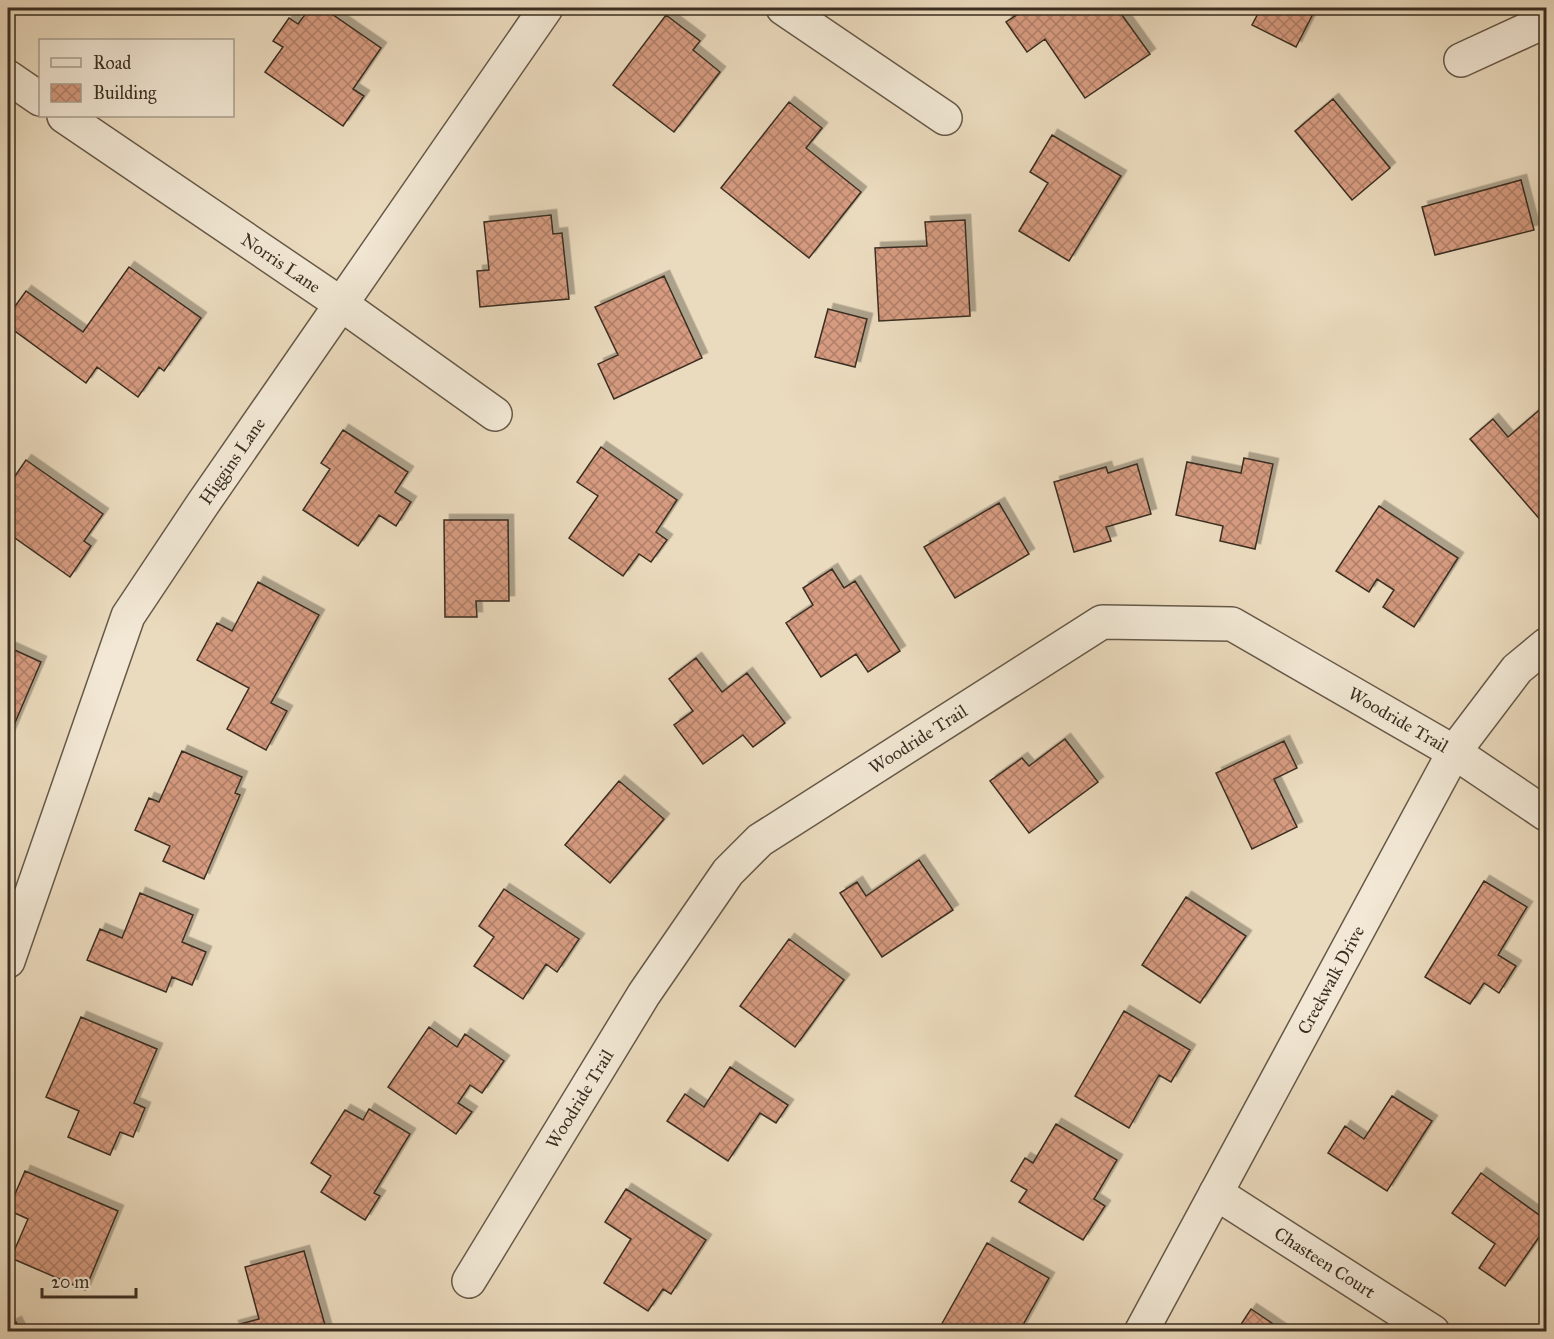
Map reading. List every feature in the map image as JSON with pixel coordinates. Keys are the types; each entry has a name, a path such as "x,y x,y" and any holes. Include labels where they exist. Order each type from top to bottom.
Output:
{"street":[{"name":"Higgins Lane","path":"8,961 128,616 201,506 546,8"},
{"path":"783,8 945,118"},
{"path":"1461,60 1546,21"},
{"path":"8,77 39,98"},
{"name":"Norris Lane","path":"65,117 341,304 495,414"},
{"name":"Woodride Trail","path":"470,1281 644,994 728,872 760,840 1102,622 1232,624 1454,752 1546,814"},
{"name":"Creekwalk Drive","path":"1141,1332 1454,752 1517,669 1546,645"},
{"name":"Chasteen Court","path":"1216,1193 1433,1332"}],"building":[{"path":"310,8 323,8 381,48 353,89 364,96 343,126 265,72 283,47 273,41 289,18 298,24"},
{"path":"1027,8 1117,8 1150,54 1085,98 1045,39 1027,52 1006,22"},
{"path":"1261,8 1316,8 1296,47 1252,25"},
{"path":"666,15 700,41 693,50 720,72 674,132 613,85"},
{"path":"1333,99 1390,168 1352,200 1295,131"},
{"path":"789,102 822,128 806,148 861,192 809,258 721,188"},
{"path":"1052,135 1121,176 1069,261 1019,231 1048,183 1030,172"},
{"path":"1521,180 1534,230 1435,255 1422,207"},
{"path":"551,215 553,234 562,233 569,299 480,307 477,271 489,270 484,222"},
{"path":"965,220 970,316 879,321 875,248 927,246 925,222"},
{"path":"129,267 201,318 164,371 159,367 138,397 97,367 86,383 8,326 8,316 26,291 83,332"},
{"path":"664,276 702,358 614,399 598,364 618,355 595,307"},
{"path":"828,309 867,319 855,367 815,357"},
{"path":"1544,406 1546,409 1546,520 1543,523 1470,439 1493,419 1508,437"},
{"path":"343,430 408,472 395,492 411,502 396,526 379,515 358,546 303,510 330,469 321,463"},
{"path":"601,447 677,500 656,532 667,540 651,562 639,554 623,576 569,538 598,496 577,482"},
{"path":"1244,458 1273,464 1255,549 1220,541 1223,526 1176,515 1187,462 1241,473"},
{"path":"26,460 103,514 84,541 91,546 70,577 8,533 8,486"},
{"path":"1137,464 1151,514 1106,527 1111,541 1074,552 1054,482 1106,467 1108,473"},
{"path":"999,503 1029,554 955,598 924,547"},
{"path":"1379,506 1458,558 1414,627 1383,607 1394,590 1377,579 1369,592 1336,571"},
{"path":"444,520 508,520 509,601 476,601 477,617 445,617"},
{"path":"832,569 844,588 855,581 900,651 868,672 856,654 821,677 786,623 813,605 803,588"},
{"path":"258,582 319,615 271,703 287,711 266,750 227,729 249,688 197,660 217,623 232,631"},
{"path":"8,647 41,662 8,739"},
{"path":"696,658 722,692 747,673 785,723 753,747 743,735 703,764 674,725 693,711 669,679"},
{"path":"1065,739 1098,782 1029,833 990,781 1022,758 1029,766"},
{"path":"1284,741 1297,768 1274,779 1297,827 1252,849 1216,773"},
{"path":"182,751 242,777 235,793 240,795 204,879 163,861 170,846 135,830 149,798 159,802"},
{"path":"619,781 664,819 610,883 565,845"},
{"path":"919,860 953,910 882,957 840,893 857,882 866,896"},
{"path":"1484,881 1527,907 1498,955 1516,966 1499,993 1484,983 1470,1004 1425,977"},
{"path":"504,889 579,939 557,972 546,964 523,999 474,966 494,937 479,926"},
{"path":"140,893 193,915 182,942 206,952 192,985 172,977 166,992 87,960 100,929 122,938"},
{"path":"1186,897 1246,936 1200,1003 1142,965"},
{"path":"789,939 844,980 795,1047 740,1006"},
{"path":"1124,1011 1190,1050 1171,1082 1159,1075 1129,1128 1075,1096"},
{"path":"81,1017 157,1049 134,1103 145,1108 133,1137 120,1132 110,1155 68,1137 79,1111 46,1097"},
{"path":"429,1027 457,1047 465,1034 504,1061 482,1093 470,1085 458,1103 472,1112 456,1134 388,1087"},
{"path":"730,1067 788,1105 776,1123 760,1113 728,1161 667,1121 685,1094 704,1107"},
{"path":"1392,1096 1432,1121 1387,1191 1328,1153 1345,1126 1364,1139"},
{"path":"369,1109 410,1134 374,1193 380,1196 365,1220 321,1192 331,1176 311,1163 345,1110 363,1120"},
{"path":"1056,1124 1117,1160 1094,1199 1105,1206 1083,1240 1019,1202 1027,1190 1011,1181 1025,1158 1033,1163"},
{"path":"25,1171 118,1211 85,1290 11,1258 28,1219 8,1210"},
{"path":"1481,1173 1546,1220 1546,1227 1505,1286 1479,1268 1495,1244 1452,1213"},
{"path":"626,1189 706,1240 671,1294 663,1289 648,1311 604,1283 631,1239 605,1222"},
{"path":"987,1243 1049,1278 1019,1332 944,1332 939,1329"},
{"path":"304,1251 327,1332 235,1332 233,1326 259,1319 245,1267"},
{"path":"1251,1309 1285,1332 1236,1332"},
{"path":"16,1322 21,1332 8,1332 8,1326"}]}
